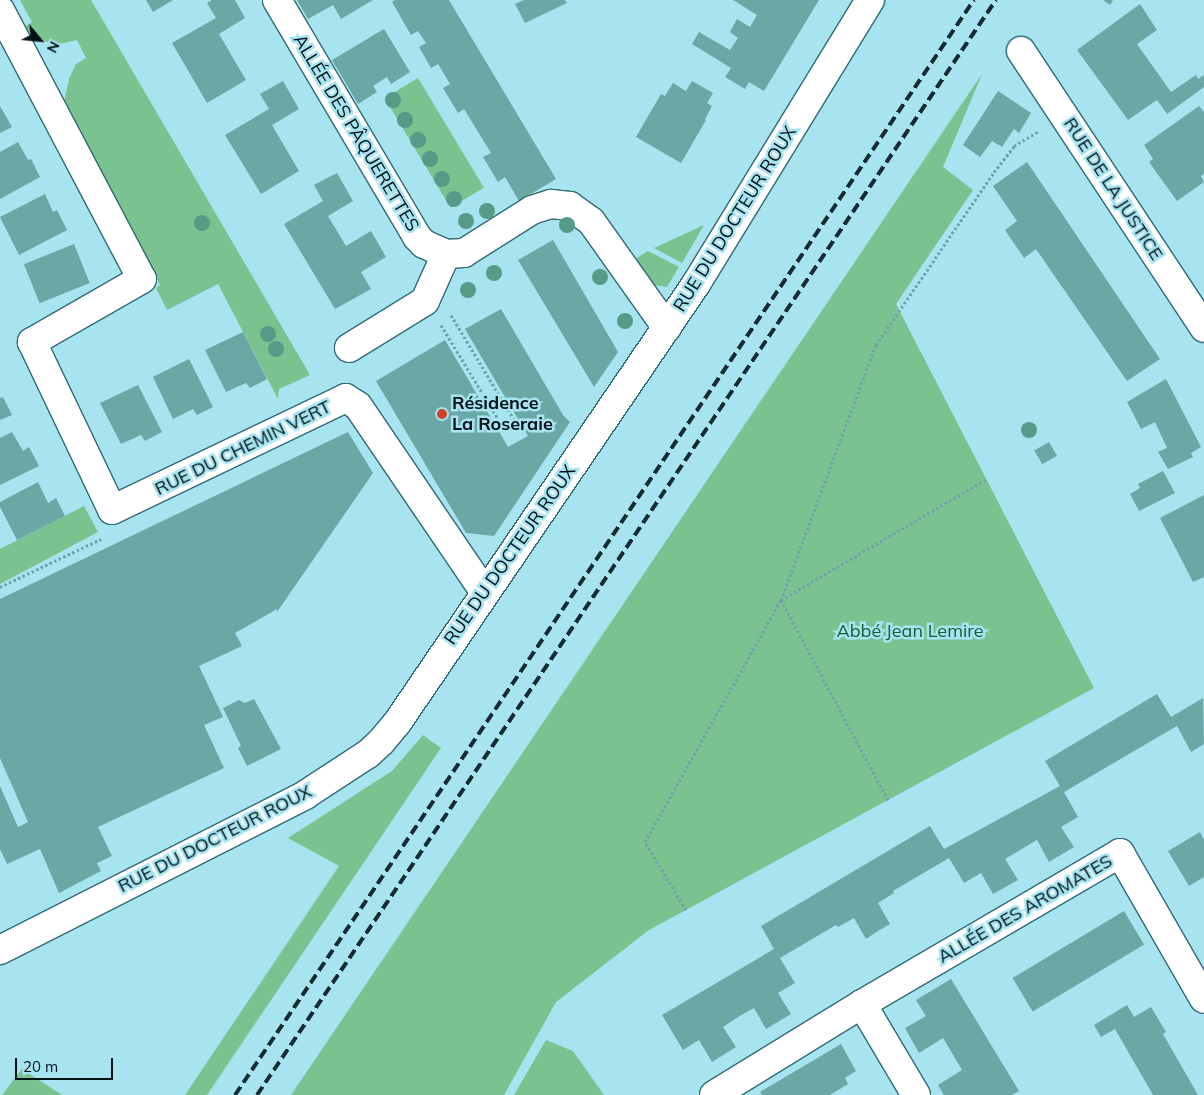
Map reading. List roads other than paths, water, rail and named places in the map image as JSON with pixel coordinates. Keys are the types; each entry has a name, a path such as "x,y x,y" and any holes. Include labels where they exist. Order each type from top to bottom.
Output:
{"street":[{"name":"ALLÉE DES PÂQUERETTES","path":"277,0 417,237 424,244 446,254"},
{"name":"RUE DU DOCTEUR ROUX","path":"0,950 305,795 368,754 397,723 696,284 870,0"},
{"name":"RUE DU CHEMIN VERT","path":"0,10 142,279 32,342 112,510 346,398 358,406 485,593"},
{"name":"RUE DE LA JUSTICE","path":"1021,51 1204,328"},
{"path":"349,348 425,301 446,254 464,253 521,216 540,206 551,204 570,206 592,221 667,328"},
{"name":"ALLÉE DES AROMATES","path":"714,1095 862,1004 1120,853 1204,999"},
{"path":"862,1004 916,1095"}],"railway":[{"path":"235,1095 974,0"},
{"path":"257,1095 996,0"}],"place":[{"name":"Résidence La Roseraie","path":"442,414"}],"park label":[{"name":"Abbé Jean Lemire","path":"910,631"}]}
